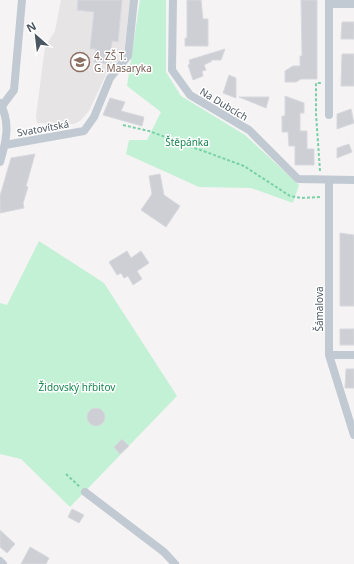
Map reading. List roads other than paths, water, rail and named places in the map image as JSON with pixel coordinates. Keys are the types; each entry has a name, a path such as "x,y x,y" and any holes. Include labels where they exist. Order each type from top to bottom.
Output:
{"street":[{"path":"0,162 8,130 6,116 1,105 14,90 22,0"},
{"name":"Svatovítská","path":"5,145 84,131 94,117 110,78 128,56 134,0"},
{"name":"Na Dubcích","path":"173,0 172,70 190,95 249,130 298,179 354,180"},
{"path":"329,115 329,2 354,4"},
{"name":"Šámalova","path":"329,180 329,355 354,435"},
{"path":"329,355 354,355"},
{"path":"85,492 164,552 175,564"},
{"path":"0,561 3,564"}],"place":[{"name":"4. ZŠ T. G. Masaryka","path":"80,62"}],"park label":[{"name":"Štěpánka","path":"187,142"},
{"name":"Židovský hřbitov","path":"77,387"}]}
